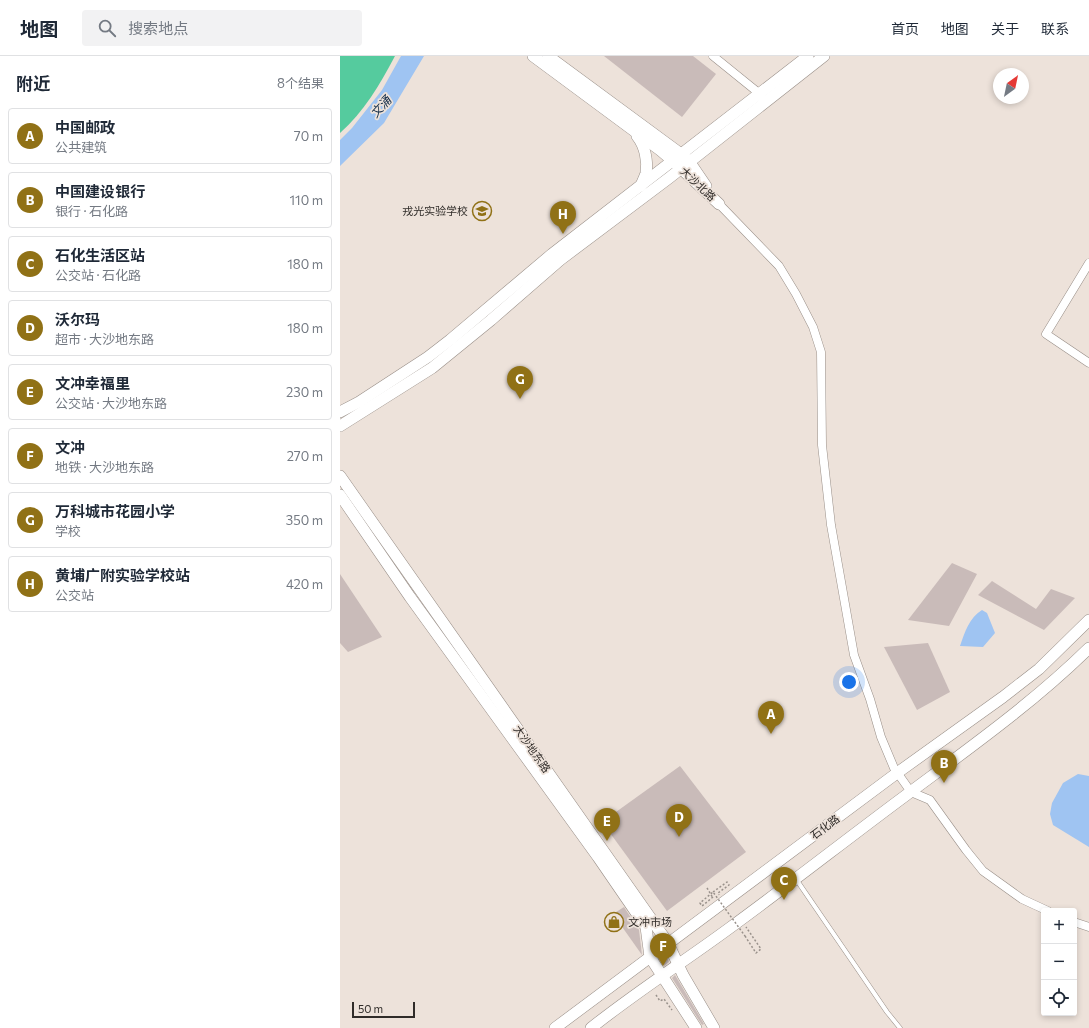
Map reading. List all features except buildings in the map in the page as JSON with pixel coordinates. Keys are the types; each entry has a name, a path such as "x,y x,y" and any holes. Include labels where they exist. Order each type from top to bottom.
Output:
{"main road":[{"name":"大沙北路","path":"533,56 635,132 681,161"},
{"name":"大沙北路","path":"548,56 681,161 719,204"},
{"path":"763,98 808,56"},
{"path":"340,426 432,368 491,320 560,260 681,161 763,98 824,56"},
{"path":"635,132 645,153 646,174 640,186"},
{"path":"340,412 359,402 428,357 552,254 640,186 681,161"},
{"name":"大沙地东路","path":"340,476 668,943 714,1028"},
{"name":"大沙地东路","path":"340,495 410,597 646,927 650,957 696,1028"},
{"name":"石化路","path":"556,1028 897,773 965,726 1033,674 1089,620"},
{"path":"591,1028 796,879 911,792 1030,701 1089,648"}],"street":[{"path":"713,56 763,98"},
{"path":"719,204 779,266 796,294 813,327 821,352 822,445 829,510 854,655 870,699 885,748 897,773 911,792 930,800 983,871 1022,899 1042,908"},
{"path":"1089,263 1046,334 1089,363"},
{"path":"1077,923 1089,927"}],"lane":[{"path":"796,879 887,1012 900,1028"}],"path":[{"path":"707,888 713,897 702,906 700,903 713,892 727,882 729,885 718,893"},
{"path":"713,892 756,952 761,949 746,927"},
{"path":"656,995 660,1001 664,999 673,1012"}],"green space":[{"path":"340,56 395,56 364,107 340,133"}],"water":[{"name":"文涌","path":"401,56 424,56 384,123 340,166 340,140 352,128 382,90"},
{"path":"982,610 987,613 995,633 983,647 960,646 971,621"},
{"path":"1078,774 1089,776 1089,847 1053,825 1050,814 1052,803 1063,783"}],"place":[{"name":"戎光实验学校","path":"482,211"},
{"name":"黄埔广附实验学校站","path":"563,234"},
{"name":"万科城市花园小学","path":"520,399"},
{"name":"中国邮政","path":"771,734"},
{"name":"中国建设银行","path":"944,783"},
{"name":"沃尔玛","path":"679,837"},
{"name":"文冲幸福里","path":"607,841"},
{"name":"石化生活区站","path":"784,900"},
{"name":"文冲市场","path":"614,922"},
{"name":"文冲","path":"663,966"}]}
